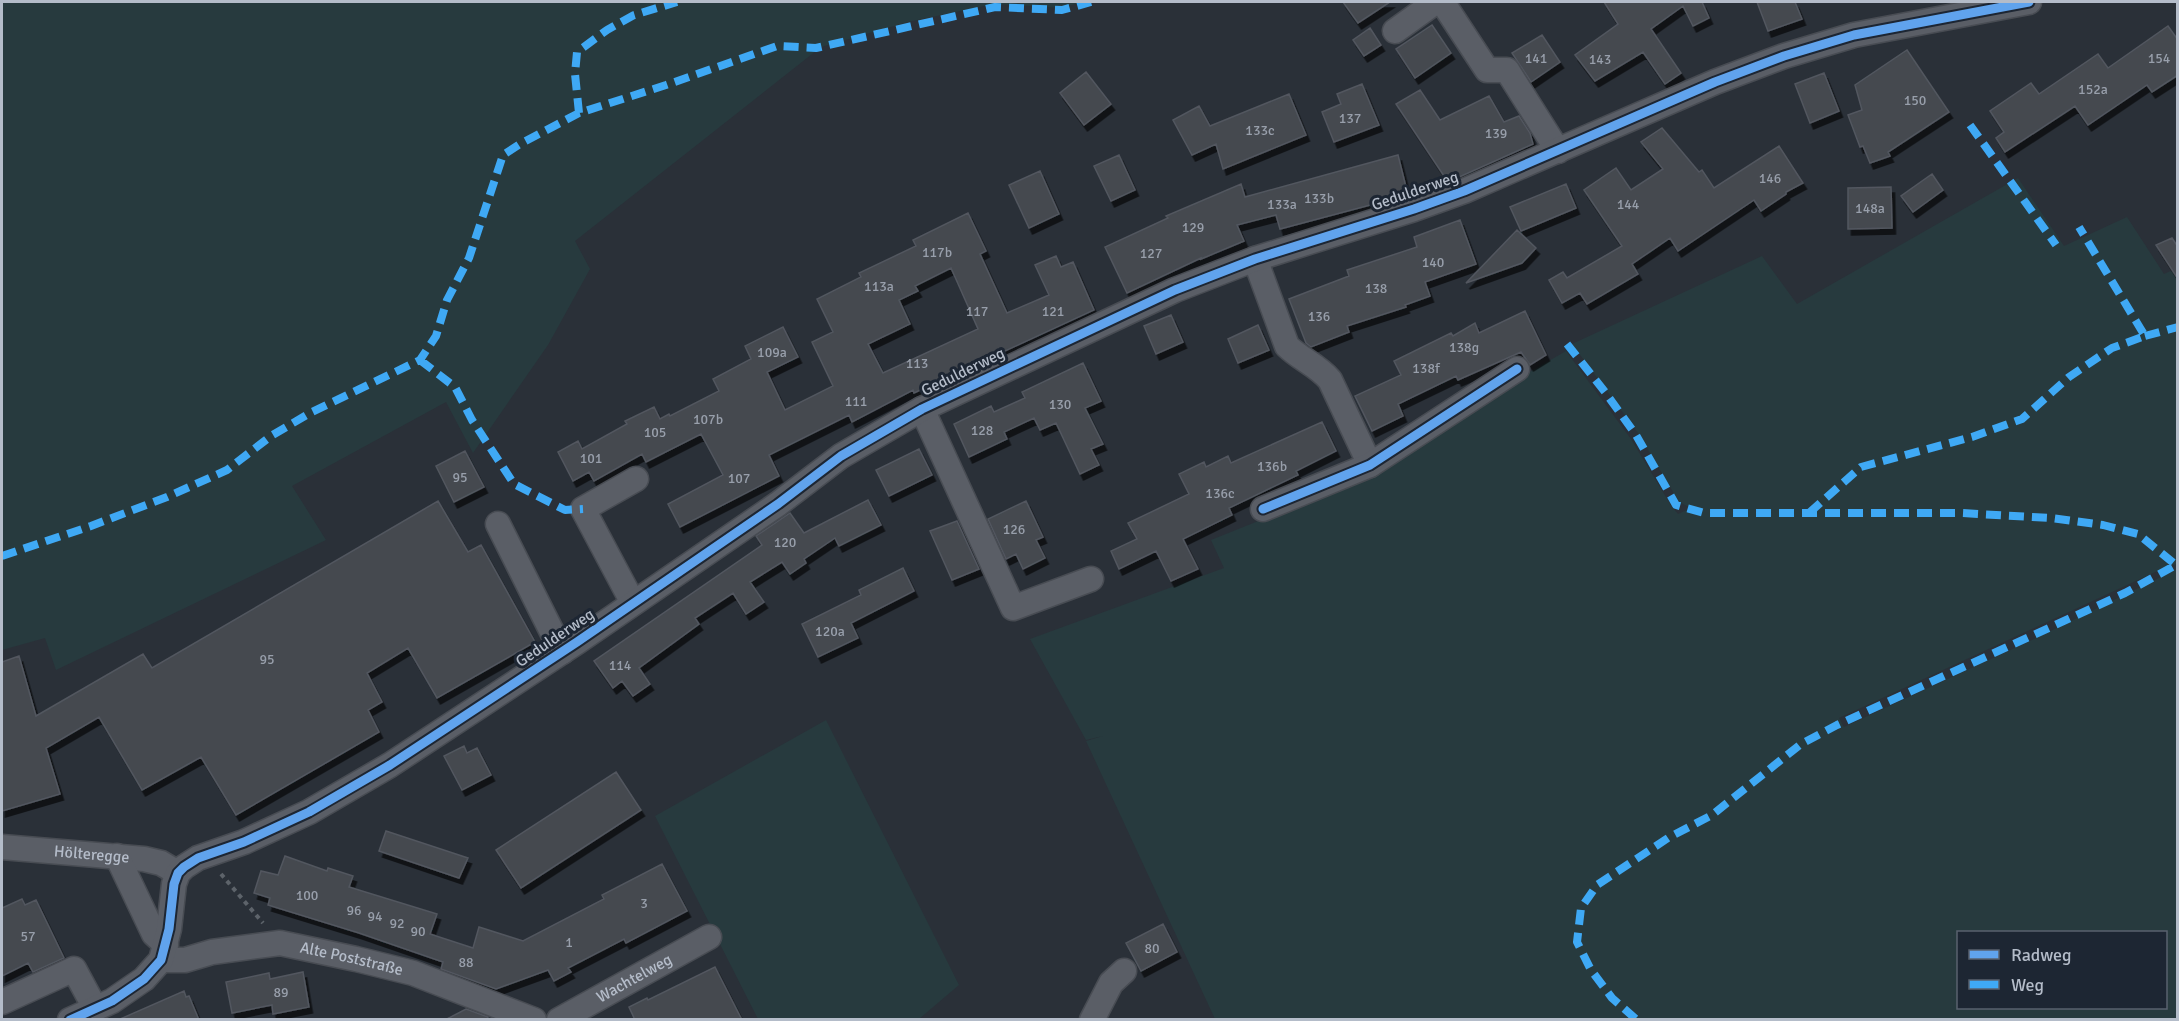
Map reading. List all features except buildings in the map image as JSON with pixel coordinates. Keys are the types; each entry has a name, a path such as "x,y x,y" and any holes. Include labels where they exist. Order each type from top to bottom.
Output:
{"street":[{"name":"Gedulderweg","path":"178,873 198,858 244,842 309,812 390,765 562,652 778,504 841,456 922,409 1175,290 1255,259 1464,191 1715,82 1822,43 2029,2"},
{"path":"1395,31 1434,3 1443,3 1487,70 1507,70 1557,151"},
{"path":"1255,259 1287,346 1295,354 1321,369 1330,380 1370,465"},
{"path":"1263,509 1370,465 1517,369"},
{"path":"922,409 1013,608 1091,579"},
{"path":"633,603 583,509 636,479"},
{"path":"498,524 562,652"},
{"name":"Hölteregge","path":"2,847 154,860 178,873"},
{"path":"117,856 163,952"},
{"path":"70,1020 109,1009 144,979 163,952 178,873"},
{"name":"Wachtelweg","path":"559,1020 709,937"},
{"name":"Alte Poststraße","path":"163,952 185,960 212,952 280,943 357,958 413,973 534,1020"},
{"path":"2,1002 74,969 109,1009"},
{"path":"1092,1020 1111,983 1124,970"}],"path":[{"path":"230,885 244,901"}],"green space":[{"path":"2,2 1082,2 1062,8 994,4 908,22 821,47 575,241 590,269 548,345 473,453 446,402 292,486 326,540 56,670 45,638 2,650"},
{"path":"2018,178 2064,246 2127,217 2164,274 2177,268 2177,564 2166,567 1839,718 1844,727 2032,640 2177,569 2177,1019 1215,1019 1086,741 1103,736 1086,740 1030,639 1224,568 1211,540 1373,475 1528,373 1566,351 1631,439 1672,507 1678,514 1691,508 1679,502 1638,433 1572,344 1762,256 1797,304"},
{"path":"826,720 959,985 919,1019 758,1019 655,816"}],"marked path":[{"path":"579,113 575,74 577,52 607,30 634,15 677,2"},
{"path":"2,556 167,497 227,470 271,436 310,413 420,360 436,336 447,300 469,258 503,155 579,113 777,46 816,48 995,7 1062,10 1091,2"},
{"path":"1970,125 2056,245"},
{"path":"1809,513 1861,467 1972,437 2022,419 2069,377 2112,348 2145,336 2079,227"},
{"path":"2145,336 2178,327"},
{"path":"1567,344 1636,435 1676,505 1704,513 1961,513 2051,518 2103,525 2138,534 2176,565 2125,593 1837,725 1801,744 1712,815 1668,838 1597,885 1581,908 1577,942 1591,970 1612,998 1637,1020"},
{"path":"420,360 455,387 472,420 514,484 565,510 583,509"}],"cycle path":[{"path":"70,1020 112,1001 144,979 161,960 169,929 174,884 178,873 184,867 198,858 244,842 309,812 390,765 577,642 778,504 841,456 922,409 1175,290 1255,259 1464,191 1715,82 1784,56 1854,35 2029,2"},
{"path":"1263,509 1370,465 1517,369"}]}
